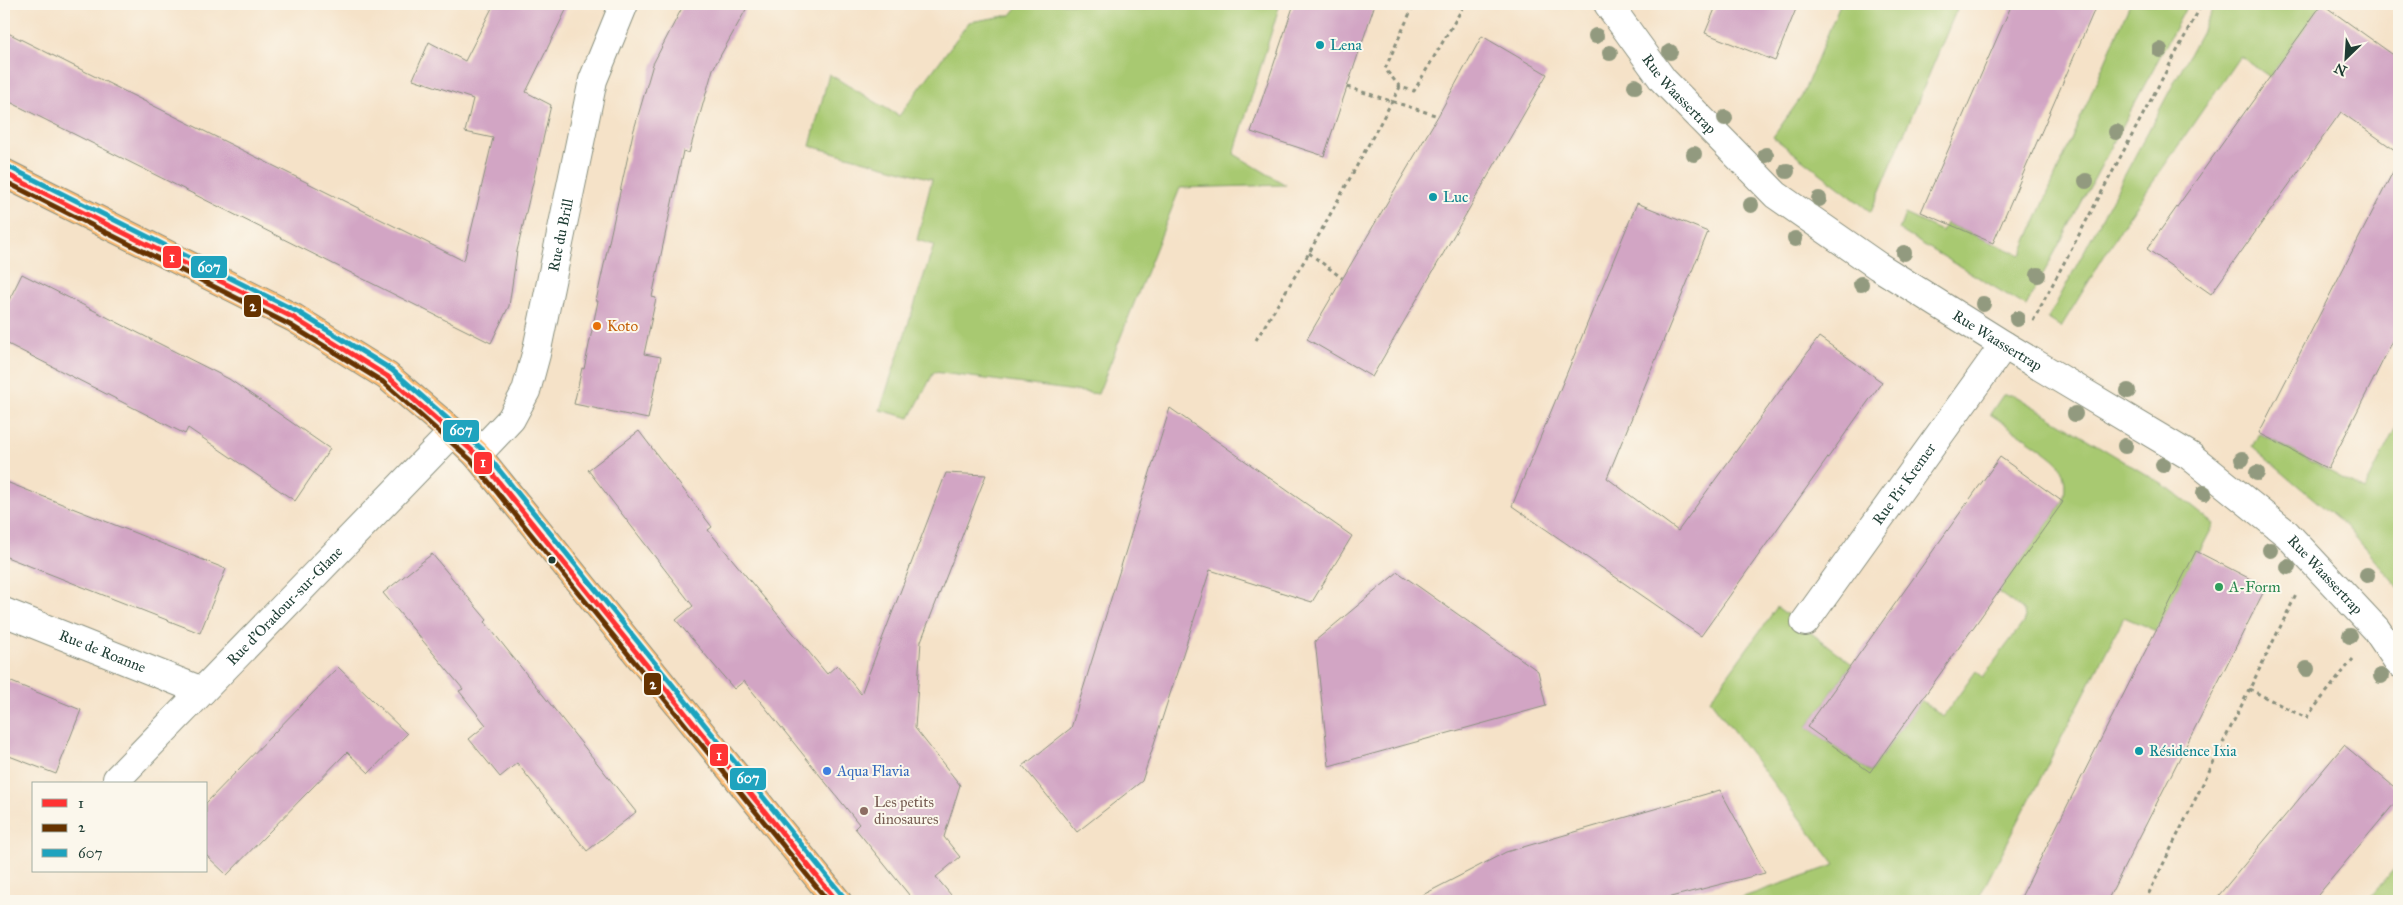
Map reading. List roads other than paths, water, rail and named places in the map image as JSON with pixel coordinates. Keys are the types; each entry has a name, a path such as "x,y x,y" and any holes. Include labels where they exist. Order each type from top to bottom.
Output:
{"main road":[{"path":"4,172 294,318 387,376 453,432 477,455 837,901"}],"street":[{"name":"Rue du Brill","path":"477,455 511,418 526,391 536,354 593,80 624,4"},
{"name":"Rue Waassertrap","path":"1608,4 1663,80 1776,195 1878,266 2010,349 2190,456 2287,534 2376,629 2399,663"},
{"name":"Rue Pir Kremer","path":"1805,622 2010,349"},
{"name":"Rue d'Oradour-sur-Glane","path":"117,779 453,432"},
{"name":"Rue de Roanne","path":"4,612 202,691"}],"place":[{"name":"Lena","path":"1320,45"},
{"name":"Luc","path":"1433,197"},
{"name":"Koto","path":"597,326"},
{"name":"A-Form","path":"2219,587"},
{"name":"Résidence Ixia","path":"2139,751"},
{"name":"Aqua Flavia","path":"827,771"},
{"name":"Les petits dinosaures","path":"864,811"}]}
